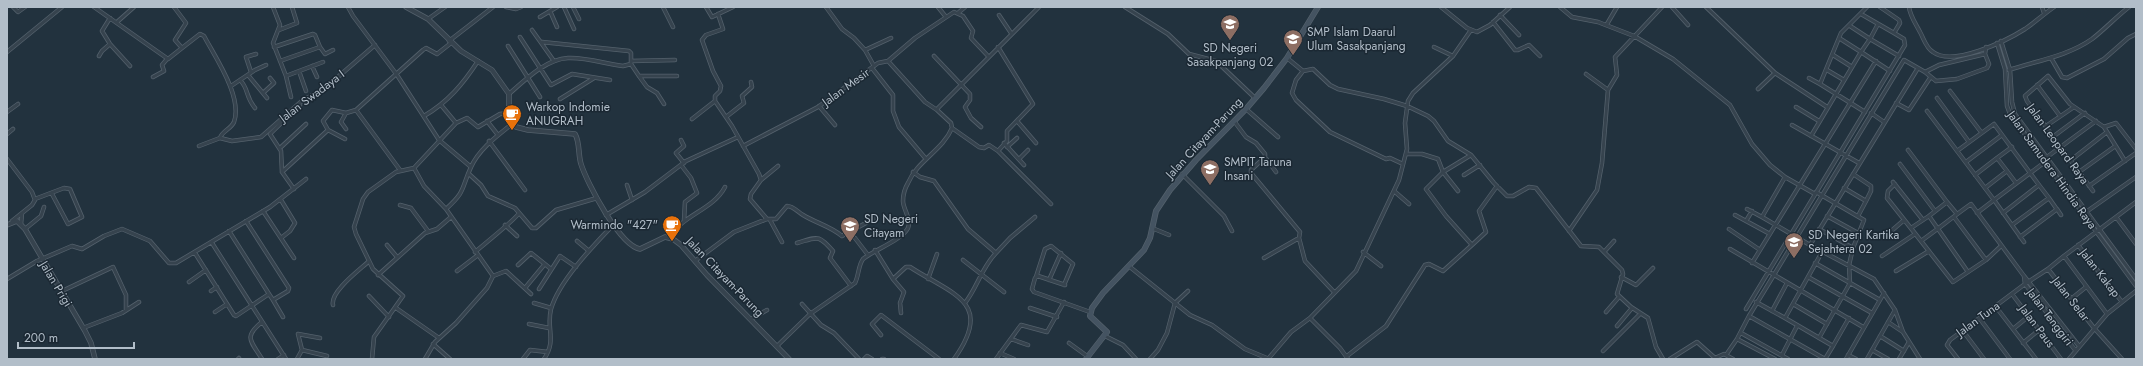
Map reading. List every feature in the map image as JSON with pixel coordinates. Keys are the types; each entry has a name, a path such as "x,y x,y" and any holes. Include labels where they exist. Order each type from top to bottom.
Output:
{"main road":[{"name":"Jalan Citayam-Parung","path":"1090,312 1103,293 1130,267 1146,246 1159,206 1182,174 1246,110 1287,58 1318,7"},
{"path":"1087,358 1106,336 1106,330 1091,317 1090,312"}],"street":[{"path":"13,7 18,12 25,7"},
{"path":"7,52 62,7"},
{"path":"94,7 117,22 166,59"},
{"path":"117,22 134,7"},
{"path":"174,7 186,23 175,40 182,48"},
{"path":"273,7 280,24 279,30 273,40 274,47 286,76 291,97"},
{"path":"279,30 297,23 292,7"},
{"path":"348,7 398,75 440,140 471,167"},
{"path":"406,7 428,19 450,42 492,70 509,94 509,113 512,124 490,141 471,167 461,194 446,210"},
{"path":"428,19 445,7"},
{"path":"344,139 328,130 323,121 330,112 336,110 346,113 356,110 398,75 425,48 437,54 493,7"},
{"path":"506,7 513,9 521,7"},
{"path":"540,17 557,7"},
{"path":"564,7 574,28"},
{"path":"573,7 579,19"},
{"path":"663,7 673,27"},
{"path":"706,7 711,16 733,7"},
{"path":"826,7 842,29 854,38 865,50 873,67 893,95 893,111 899,127 926,159"},
{"path":"938,7 946,17"},
{"path":"958,13 965,7"},
{"path":"937,110 939,106 988,56 1039,7"},
{"path":"1125,7 1168,34 1188,54 1216,61 1255,98"},
{"path":"1442,7 1471,30 1479,31 1493,22 1510,7"},
{"path":"1560,7 1572,17 1606,24 1634,36 1673,59 1730,104 1752,144 1770,165 1785,177 1821,195 1864,220 1858,233 1849,264 1850,283 1820,338"},
{"path":"1606,24 1617,7"},
{"path":"1569,231 1597,190 1602,162 1608,90 1617,78 1615,57 1662,7"},
{"path":"1672,7 1688,25"},
{"path":"1706,7 1775,73 1828,107"},
{"path":"1820,84 1841,33 1850,26 1867,7"},
{"path":"1879,7 1899,20 1900,23 1894,33"},
{"path":"1909,7 1926,44 1934,54 1953,56 1997,43 2026,28 2049,8 2054,7"},
{"path":"2042,7 2044,13"},
{"path":"2006,72 2051,58 2092,39 2129,7"},
{"path":"550,11 557,27"},
{"path":"988,56 971,38 973,31 963,16 952,12 909,42 888,61 925,102 937,110 951,123 952,128 979,147 984,148 989,145 998,151 1051,204"},
{"path":"718,14 723,30 706,36 702,40 713,71 721,86 720,91 715,96 715,101 760,174 761,180"},
{"path":"1726,355 1738,339 1756,302 1773,275 1816,193 1905,45 1905,40 1861,14"},
{"path":"999,15 1011,33"},
{"path":"1500,15 1518,35"},
{"path":"110,18 101,29 110,44 130,66"},
{"path":"1493,22 1515,50 1528,45 1540,56"},
{"path":"1811,136 1878,24"},
{"path":"1850,26 1899,56"},
{"path":"532,30 542,42 554,61"},
{"path":"1130,267 1190,315 1212,325 1245,350 1268,359 1291,332 1310,318 1353,274 1363,252 1380,222 1394,191 1403,164 1406,154 1405,123 1408,101 1413,93 1453,56 1471,30"},
{"path":"153,77 164,71 162,65 166,59 200,34 203,34 231,86 235,107 234,120 220,138 199,146"},
{"path":"274,47 313,34 324,54 334,50"},
{"path":"2051,58 2062,77 2067,78 2104,58 2128,38 2136,34"},
{"path":"520,36 552,86 571,74 610,80"},
{"path":"865,50 891,38"},
{"path":"1839,38 1890,71"},
{"name":"Jalan Samudera Hindia Raya","path":"2001,41 2010,70 2013,111 2047,157 2081,208 2084,215 2136,286"},
{"path":"542,42 629,51 631,62 639,76 647,87 657,93 664,104"},
{"name":"Jalan Samudera Hindia Raya","path":"1997,43 2006,72 2008,110 2045,162 2081,208 2087,212 2136,279"},
{"path":"99,56 110,44"},
{"name":"Jalan Swadaya I","path":"220,138 232,141 261,137 302,100 324,89 375,45"},
{"path":"508,46 540,97"},
{"path":"280,61 320,47"},
{"path":"998,47 1033,104 1007,131 1007,141 998,151"},
{"path":"1434,47 1453,56"},
{"path":"1746,309 1768,272 1821,195 1904,60 1925,72 1930,78 1940,82 1957,79 1986,69 1989,64 1985,54 1986,47"},
{"path":"256,54 246,57 249,74 267,98"},
{"path":"1925,72 1939,65 1985,54"},
{"path":"1833,55 1852,67"},
{"path":"934,56 971,96 965,107 981,127"},
{"path":"509,94 528,77 554,61 568,58 623,66 631,62 675,60"},
{"path":"1287,58 1302,71"},
{"path":"424,116 441,105 462,85 478,61"},
{"name":"Jalan Mesir","path":"743,146 819,106 873,67 888,61"},
{"path":"1752,263 1876,61"},
{"path":"286,76 323,62"},
{"path":"231,86 266,65"},
{"path":"312,66 317,78"},
{"path":"1810,245 1918,68"},
{"path":"1403,164 1390,158 1386,159 1339,138 1304,108 1292,93 1294,85 1302,71 1313,69 1338,89 1379,97 1407,106 1431,118 1451,143 1471,155 1497,186 1509,197 1529,187 1536,188 1583,248 1596,245 1622,270 1617,294 1649,321 1656,347 1663,359"},
{"path":"1827,70 1844,80"},
{"path":"299,71 306,91"},
{"path":"1758,89 1775,73"},
{"path":"1586,74 1608,90"},
{"path":"580,75 585,84"},
{"path":"639,76 677,76"},
{"path":"2060,116 2037,85 2048,76 2064,98 2104,127 2114,147 2124,161"},
{"path":"263,93 274,83 270,78"},
{"path":"560,99 595,78"},
{"path":"1808,78 1865,112"},
{"path":"1896,103 1907,110 1910,109 1930,78"},
{"path":"240,80 246,86 247,98 255,108"},
{"path":"726,117 744,103 742,96 752,87 751,82"},
{"name":"Jalan Leopard Raya","path":"2037,85 2025,96 2093,191"},
{"path":"1950,91 1981,132"},
{"path":"1937,98 1969,142"},
{"path":"293,190 282,172 280,148 271,136 271,132 302,100"},
{"path":"692,119 715,101"},
{"path":"7,112 18,104"},
{"path":"441,105 456,123"},
{"path":"819,106 836,125"},
{"path":"2046,126 2074,106"},
{"path":"1796,107 1819,121"},
{"path":"356,110 400,170"},
{"path":"1246,110 1278,137"},
{"path":"1927,111 2024,242"},
{"path":"346,113 341,122 346,129"},
{"path":"372,359 374,337 396,308 402,294 378,275 368,262 354,227 363,199 368,192 400,170 414,168 456,123 467,118 478,127 500,114 509,113"},
{"path":"1871,113 1884,122"},
{"path":"2054,136 2085,114"},
{"path":"487,121 498,135"},
{"path":"1018,121 1036,143"},
{"path":"1234,121 1246,137 1263,150 1265,158 1276,172"},
{"path":"2047,157 2096,121"},
{"path":"2104,127 2116,123 2136,149"},
{"path":"280,148 306,124"},
{"name":"Jalan Citayam-Parung","path":"512,124 516,127 528,130 574,133 577,137 581,166 597,198 613,225 630,244 638,249 646,248 665,237 670,237 678,241 695,261 789,359"},
{"path":"1957,151 1981,132 1994,124 2061,215"},
{"path":"1792,125 1859,164"},
{"path":"777,346 810,314 851,286 859,275 861,262 868,255 901,235 908,228 909,222 903,201 905,189 913,172 944,141 952,128"},
{"path":"7,134 13,129"},
{"path":"282,172 328,130"},
{"path":"2070,160 2107,132"},
{"path":"1966,162 2002,135"},
{"path":"606,215 632,200 682,164 738,137"},
{"path":"1007,147 1017,138"},
{"path":"681,140 684,146 676,154 693,181 697,193 685,202 684,221"},
{"path":"490,141 525,190"},
{"path":"1004,143 1024,165"},
{"path":"1975,175 2012,147"},
{"path":"2079,172 2114,147"},
{"path":"1019,159 1028,150"},
{"path":"1908,150 1947,202 1986,260"},
{"path":"2089,186 2136,153"},
{"path":"1406,154 1422,154 1438,159 1443,172 1458,190"},
{"path":"1471,155 1443,172 1427,187 1426,192 1472,245"},
{"path":"1265,158 1250,172 1298,228 1305,261 1334,292"},
{"path":"1997,158 2016,183"},
{"path":"7,159 32,192 35,199"},
{"path":"1921,241 1971,204 1977,213 2045,162"},
{"path":"1900,164 1935,211"},
{"path":"1464,175 1480,165"},
{"path":"778,166 761,180 751,194 750,199 769,220 782,242"},
{"path":"414,168 424,186 446,210 493,276"},
{"path":"1985,188 2007,171"},
{"path":"913,172 920,177 934,181 968,229 996,253"},
{"path":"469,174 481,185 488,196 516,208 530,227 534,228 556,210 597,198"},
{"path":"1182,174 1224,216 1232,231"},
{"path":"1853,174 1871,186 1871,191 1858,216"},
{"path":"1762,218 1785,177"},
{"path":"2084,215 2136,177"},
{"path":"7,279 41,259 72,246 82,249 109,234 122,230 150,241 170,264 176,263 212,243 281,200 306,179"},
{"path":"1923,220 1894,183 1886,196 1952,282 1986,260 2002,246"},
{"path":"627,186 632,200"},
{"path":"1310,318 1347,357 1386,326 1425,265 1429,264 1443,271 1486,232 1479,210 1497,186"},
{"path":"2003,213 2040,186"},
{"path":"670,237 684,221 720,195 725,187"},
{"path":"7,224 32,205 35,199 52,194 64,188 70,189 82,218 68,224 52,194"},
{"path":"1844,188 1866,201"},
{"path":"1394,191 1409,204"},
{"path":"2012,225 2049,198"},
{"path":"280,238 290,231 295,223 281,200"},
{"path":"1911,228 1947,202"},
{"path":"2048,269 2134,203 2136,209"},
{"path":"400,205 410,208 428,231"},
{"path":"695,261 730,235 780,217 785,208 789,205 805,217 833,229 842,236 875,218"},
{"path":"25,229 41,216 44,207"},
{"path":"1747,209 1793,236 1822,252 1849,264 1872,278 1895,310 1903,332 1919,359"},
{"path":"2020,237 2057,209"},
{"path":"263,211 294,258"},
{"path":"1746,221 1752,211"},
{"path":"12,221 21,224 22,213"},
{"path":"475,252 505,225 514,220 519,213"},
{"name":"Jalan Tenggiri","path":"1977,213 2078,346"},
{"path":"1735,215 1770,234"},
{"path":"1827,216 1858,233"},
{"path":"1929,216 1968,272"},
{"path":"378,275 428,231 437,229 451,217"},
{"path":"965,303 988,262 1010,238 1035,217"},
{"path":"2116,217 2136,244"},
{"path":"1889,233 1904,220"},
{"path":"246,221 289,288 288,291 273,300"},
{"name":"Jalan Prigi","path":"21,224 84,328 91,343 95,359"},
{"path":"505,225 517,236"},
{"path":"544,359 551,344 549,328 552,308 560,291 589,250 613,225"},
{"path":"1152,228 1169,235"},
{"path":"1729,229 1760,250"},
{"path":"1819,229 1853,248"},
{"path":"229,232 283,317"},
{"path":"1882,256 1915,234"},
{"path":"797,243 816,238 822,239 834,252 830,258 851,286"},
{"path":"855,238 868,255"},
{"path":"1264,258 1299,238"},
{"path":"577,241 589,250"},
{"path":"1604,252 1614,241"},
{"path":"212,243 286,359"},
{"path":"387,245 397,257"},
{"name":"Jalan Kakap","path":"2078,245 2122,302"},
{"path":"1036,277 1064,285 1074,266 1051,246 1047,247 1036,277 1032,291 1090,312"},
{"path":"1730,249 1787,284 1863,327"},
{"path":"876,250 893,279 904,292 900,303 901,313"},
{"path":"1896,271 1929,251"},
{"path":"1363,252 1381,266"},
{"path":"1785,318 1822,252"},
{"path":"195,253 235,316 269,294"},
{"path":"518,266 530,253 551,269"},
{"path":"928,279 937,254"},
{"path":"1049,280 1061,254"},
{"path":"457,271 478,255"},
{"path":"539,289 551,269 562,256 576,267"},
{"path":"2064,256 2107,314"},
{"path":"963,260 1004,292"},
{"path":"333,305 332,300 336,293 368,262"},
{"path":"1815,263 1880,300"},
{"path":"525,288 544,265"},
{"path":"893,279 908,266 952,292 965,303 972,316 971,329 954,359"},
{"path":"62,291 113,267 126,295 126,310"},
{"path":"1621,277 1636,285 1653,268"},
{"name":"Jalan Selar","path":"2025,284 2048,269 2094,328 2122,359"},
{"path":"189,282 206,270"},
{"path":"424,359 433,344 456,323 487,288 493,276 506,271 531,294"},
{"path":"2024,276 2025,284"},
{"path":"1808,277 1872,313"},
{"path":"1772,311 1787,284"},
{"name":"Jalan Tenggiri","path":"2025,284 2076,350"},
{"name":"Jalan Tuna","path":"1958,359 1947,343 2025,284"},
{"path":"211,291 217,287"},
{"path":"2071,299 2086,287"},
{"path":"1150,359 1158,350 1167,333 1175,303 1188,291"},
{"path":"2069,359 2078,346 2107,314 2136,291"},
{"path":"1846,359 1863,327 1884,293"},
{"name":"Jalan Paus","path":"2012,294 2061,359"},
{"path":"369,296 389,317"},
{"path":"1606,312 1620,297"},
{"path":"84,328 126,310 140,302"},
{"path":"996,359 1022,325 1047,332 1057,317 1064,302"},
{"path":"1756,302 1832,346"},
{"path":"534,303 552,308"},
{"path":"215,312 227,304"},
{"path":"802,304 821,325 837,335 859,359"},
{"path":"1793,304 1827,324"},
{"path":"1996,306 2036,359"},
{"path":"396,308 439,338"},
{"path":"1030,308 1057,317"},
{"path":"1617,326 1632,308"},
{"path":"752,319 767,310"},
{"path":"1867,359 1895,310"},
{"path":"1603,351 1640,314"},
{"path":"881,335 872,324 881,315 939,359"},
{"path":"1749,316 1825,359 1849,318"},
{"path":"2013,329 2029,316"},
{"path":"1980,319 2010,359"},
{"path":"262,322 251,330 250,334 251,340 262,359"},
{"path":"1888,322 1903,332"},
{"path":"529,324 549,328"},
{"path":"1782,355 1797,326"},
{"path":"2023,343 2040,330"},
{"path":"1963,331 1984,359"},
{"path":"298,359 302,350 299,333 320,338"},
{"path":"1741,333 1788,359"},
{"path":"1106,336 1123,346 1136,359"},
{"path":"1880,336 1904,351"},
{"path":"1012,339 1028,345"},
{"path":"1738,339 1775,359"},
{"path":"1670,359 1697,342 1714,358 1722,354 1733,359"},
{"path":"1899,359 1909,342"},
{"path":"1069,343 1087,358"},
{"path":"433,344 450,359"},
{"path":"302,350 327,356"},
{"path":"523,359 530,350 548,352"},
{"path":"1872,350 1888,359"},
{"path":"1000,353 1014,359"},
{"path":"278,359 284,355"},
{"path":"1848,355 1856,359"},
{"path":"864,359 867,356 872,359"}],"place":[{"name":"SD Negeri Sasakpanjang 02","path":"1230,41"},
{"name":"SMP Islam Daarul Ulum Sasakpanjang","path":"1293,56"},
{"name":"Warkop Indomie ANUGRAH","path":"512,131"},
{"name":"SMPIT Taruna Insani","path":"1210,186"},
{"name":"Warmindo \"427\"","path":"672,242"},
{"name":"SD Negeri Citayam","path":"850,243"},
{"name":"SD Negeri Kartika Sejahtera 02","path":"1794,259"}]}
